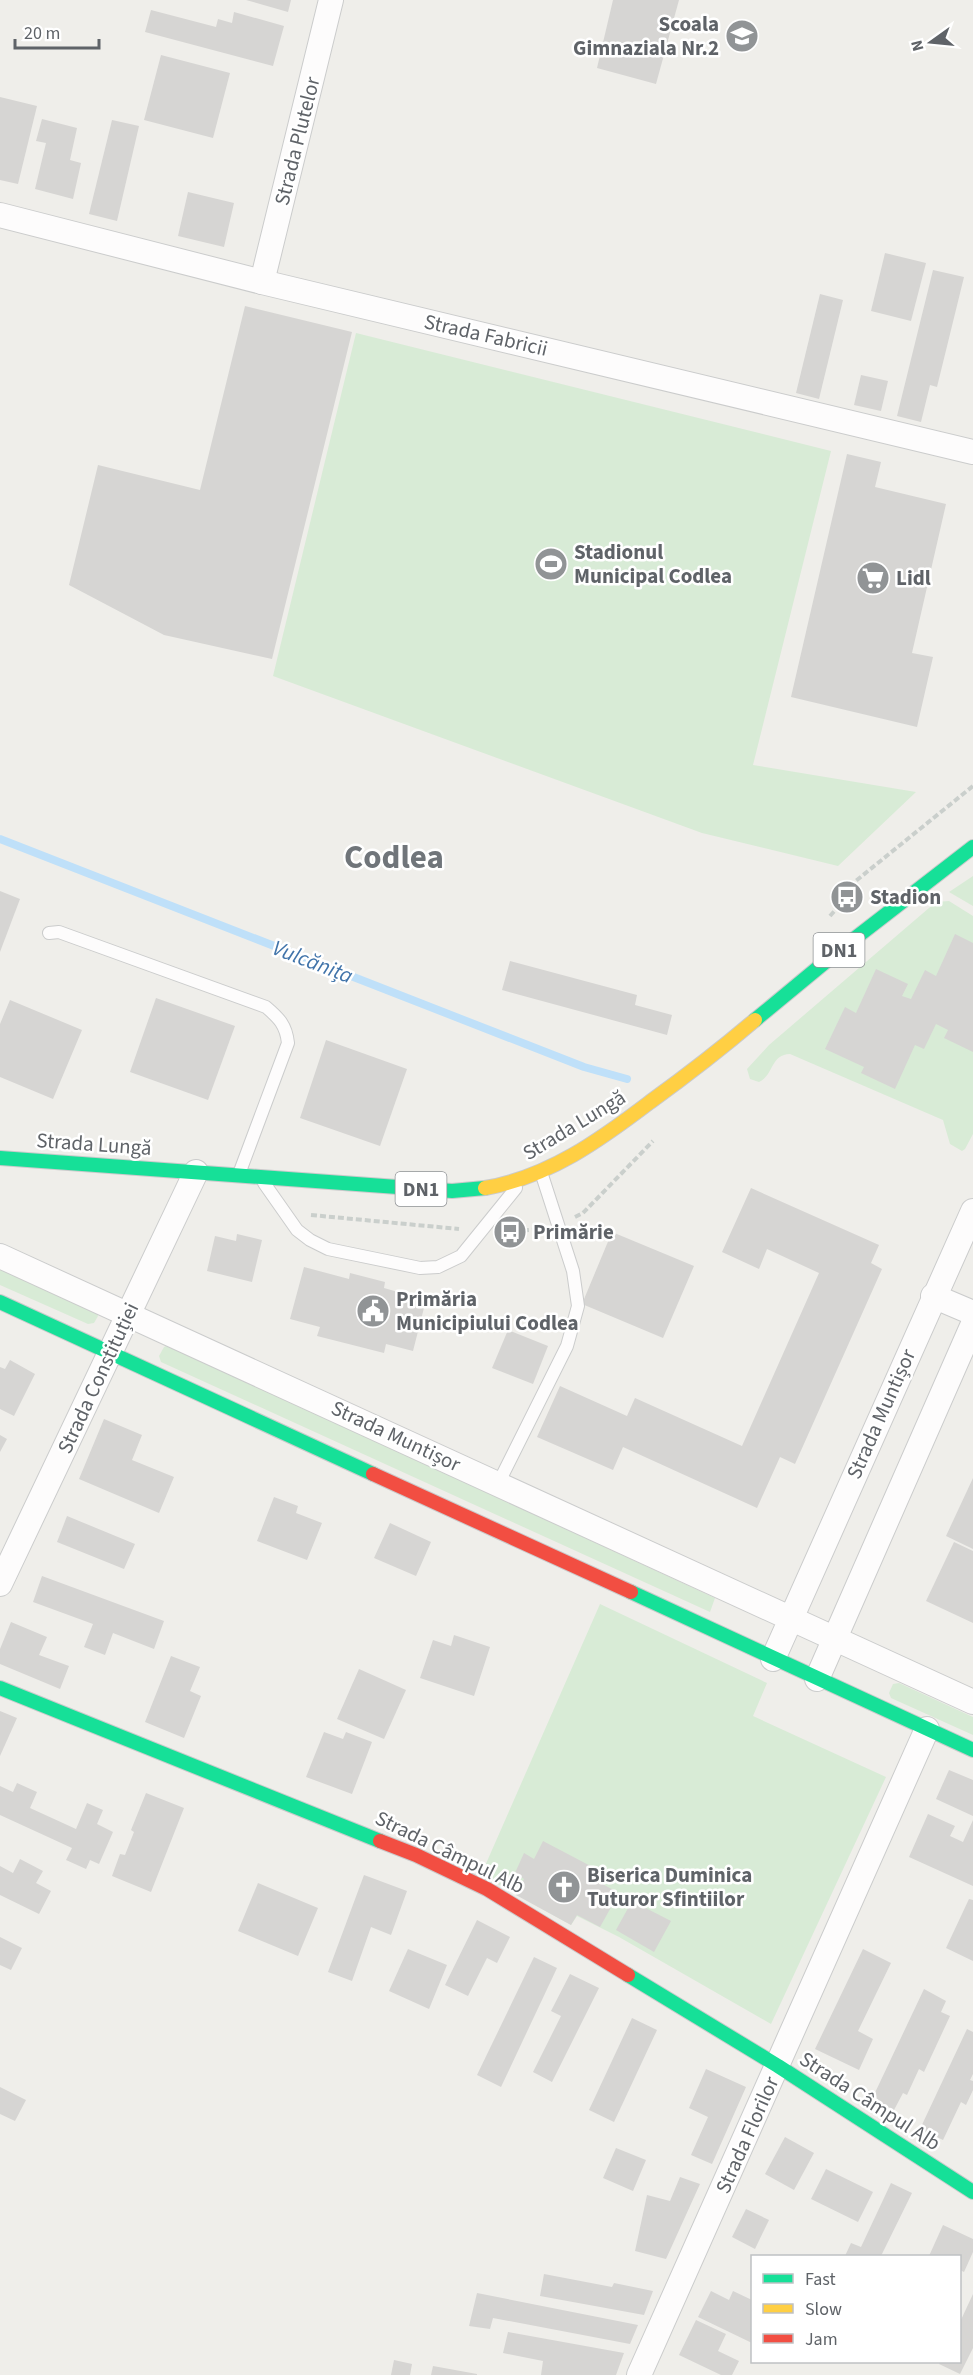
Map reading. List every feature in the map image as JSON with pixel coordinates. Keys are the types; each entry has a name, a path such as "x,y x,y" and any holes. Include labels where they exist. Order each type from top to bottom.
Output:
{"main road":[{"name":"Strada Lungă","path":"0,1158 452,1191 487,1188 523,1180 599,1140 630,1119 709,1059 844,946 973,847"},
{"name":"Strada Muntișor","path":"0,1302 973,1750"},
{"name":"Strada Câmpul Alb","path":"0,1688 416,1854 487,1889 778,2066 973,2192"}],"street":[{"name":"Strada Plutelor","path":"262,282 331,0"},
{"name":"Strada Fabricii","path":"0,215 262,282 973,452"},
{"name":"Strada Constituției","path":"0,1584 196,1172"},
{"name":"Strada Muntișor","path":"772,1659 973,1211"},
{"name":"Strada Muntișor","path":"0,1256 129,1313 973,1702"},
{"path":"933,1296 973,1313"},
{"path":"817,1679 973,1324"},
{"name":"Strada Florilor","path":"639,2375 927,1729"}],"lane":[{"path":"49,933 59,932 266,1007 279,1017 287,1030 288,1043 238,1175"},
{"path":"498,1484 567,1346 578,1306 573,1271 541,1172"},
{"path":"260,1177 297,1230 310,1240 328,1249 420,1268 438,1267 461,1256 523,1180"}],"green space":[{"name":"Stadionul Municipal Codlea","path":"356,333 831,451 753,765 916,792 838,866 702,833 273,676"},
{"path":"973,876 973,906 949,892"},
{"path":"949,901 973,916 973,1134 965,1149 962,1151 950,1144 943,1120 790,1054 775,1061 764,1079 759,1082 750,1079 747,1069 769,1045 936,902"},
{"path":"0,1268 96,1311 98,1316 94,1323 88,1324 0,1285"},
{"path":"168,1345 715,1598 710,1612 161,1362 159,1356 164,1347"},
{"path":"600,1604 767,1683 753,1716 886,1777 771,2024 619,1937 577,1916 571,1925 481,1875"},
{"path":"899,1683 973,1717 973,1735 891,1698 889,1693 893,1684"}],"building":[{"path":"246,0 291,0 288,12"},
{"path":"613,0 679,0 656,84 597,68"},
{"path":"151,10 216,27 218,19 232,23 234,12 284,26 273,66 145,32"},
{"path":"161,55 230,73 213,138 144,120"},
{"path":"0,97 37,106 18,184 0,180"},
{"path":"42,119 77,128 70,160 81,163 73,199 35,189 46,143 36,141"},
{"path":"112,120 139,126 117,221 89,214"},
{"path":"188,192 234,203 224,247 178,236"},
{"path":"885,253 926,263 911,321 871,311"},
{"path":"933,270 964,277 937,387 930,385 921,422 897,416"},
{"path":"820,294 843,300 819,399 796,393"},
{"path":"245,306 352,332 272,659 164,635 69,585 98,465 200,490"},
{"path":"861,375 888,381 881,411 854,405"},
{"name":"Lidl","path":"847,454 881,462 875,487 946,504 912,653 933,657 917,727 791,697"},
{"path":"0,891 20,899 0,952"},
{"path":"955,934 973,943 973,1052 944,1038 948,1030 936,1024 924,1049 915,1045 895,1089 861,1073 864,1067 825,1049 845,1007 856,1013 876,969 908,984 902,996 911,999 925,970 936,976"},
{"path":"510,961 637,995 635,1005 672,1015 667,1035 502,990"},
{"path":"156,998 235,1026 208,1100 130,1072"},
{"path":"10,1000 82,1030 53,1099 0,1077 0,1024"},
{"path":"326,1040 407,1069 380,1146 300,1118"},
{"path":"751,1188 879,1245 871,1263 882,1269 795,1464 780,1457 757,1508 623,1447 613,1470 537,1437 560,1386 627,1416 635,1398 742,1446 819,1273 767,1249 759,1269 722,1252"},
{"path":"612,1232 694,1266 663,1338 582,1304"},
{"path":"237,1234 262,1240 252,1282 207,1271 215,1236 236,1241"},
{"path":"304,1267 349,1279 350,1273 385,1282 384,1288 426,1300 413,1351 386,1344 384,1353 317,1336 320,1327 290,1319"},
{"path":"508,1330 548,1346 533,1384 492,1368"},
{"path":"10,1360 35,1374 14,1416 0,1409 0,1367 5,1369"},
{"path":"104,1419 142,1435 132,1460 174,1477 159,1513 79,1479"},
{"path":"0,1435 7,1439 0,1452"},
{"path":"973,1478 973,1549 946,1536"},
{"path":"274,1497 298,1506 296,1513 322,1523 307,1560 257,1541"},
{"path":"67,1516 135,1544 124,1569 57,1542"},
{"path":"390,1523 431,1542 416,1576 374,1558"},
{"path":"954,1542 973,1551 973,1623 926,1601"},
{"path":"42,1576 164,1621 154,1649 113,1633 105,1655 84,1647 93,1624 33,1602"},
{"path":"11,1622 47,1637 39,1655 69,1666 60,1689 0,1664 0,1649"},
{"path":"454,1635 490,1647 474,1696 420,1678 433,1640 451,1646"},
{"path":"171,1656 200,1667 190,1691 201,1696 184,1738 145,1722"},
{"path":"359,1669 406,1690 384,1739 337,1719"},
{"path":"0,1711 17,1718 0,1756"},
{"path":"324,1732 343,1739 346,1732 372,1742 352,1794 306,1777"},
{"path":"949,1770 973,1780 973,1816 936,1799"},
{"path":"17,1783 37,1792 30,1808 76,1829 87,1803 103,1810 97,1824 113,1832 99,1864 90,1860 86,1869 66,1860 72,1848 0,1815 0,1786 13,1792"},
{"path":"146,1793 184,1808 151,1892 112,1876 120,1854 125,1855 134,1832 131,1830"},
{"path":"928,1814 955,1826 950,1836 963,1842 973,1820 973,1886 909,1857"},
{"name":"Biserica Duminica Tuturor Sfintiilor","path":"543,1841 602,1872 597,1881 619,1893 600,1927 577,1915 571,1925 516,1895 524,1879 515,1873 524,1853 534,1859"},
{"path":"20,1859 43,1871 36,1883 51,1891 39,1914 0,1895 0,1866 13,1873"},
{"path":"364,1875 407,1891 391,1935 371,1927 352,1981 328,1972"},
{"path":"258,1883 318,1908 298,1956 238,1931"},
{"path":"969,1899 973,1900 973,1961 946,1948"},
{"path":"632,1901 671,1921 654,1952 616,1930"},
{"path":"477,1920 510,1937 497,1963 487,1958 468,1996 445,1985"},
{"path":"0,1937 22,1948 11,1970 0,1965"},
{"path":"408,1949 447,1965 429,2009 389,1991"},
{"path":"863,1949 891,1963 858,2031 873,2039 859,2070 815,2049"},
{"path":"534,1957 557,1968 501,2087 477,2075"},
{"path":"570,1974 599,1988 552,2082 533,2072 561,2016 551,2011"},
{"path":"924,1989 946,2001 941,2012 950,2016 924,2072 919,2069 907,2095 903,2093 894,2110 872,2099"},
{"path":"632,2018 657,2030 614,2122 589,2110"},
{"path":"967,2029 973,2032 973,2074 970,2080 973,2081 973,2090 966,2105 961,2102 943,2140 920,2129"},
{"path":"706,2069 746,2087 712,2164 691,2155 708,2117 689,2108"},
{"path":"0,2087 26,2100 15,2121 0,2114"},
{"path":"785,2137 814,2153 794,2190 765,2174"},
{"path":"616,2148 646,2160 633,2191 603,2178"},
{"path":"826,2169 873,2192 858,2222 811,2199"},
{"path":"680,2177 700,2184 666,2259 635,2251 647,2195 670,2201"},
{"path":"891,2183 912,2193 881,2255 845,2255 851,2243 861,2247"},
{"path":"746,2209 769,2220 755,2249 732,2237"},
{"path":"943,2225 973,2239 973,2252 964,2272 961,2270 961,2255 929,2255"},
{"path":"544,2274 612,2287 614,2283 653,2291 644,2315 540,2296"},
{"path":"711,2291 729,2300 733,2291 751,2300 751,2343 698,2317"},
{"path":"477,2293 638,2325 630,2344 493,2318 490,2329 469,2326"},
{"path":"973,2294 973,2348 960,2374 939,2364 961,2363 961,2320"},
{"path":"696,2320 726,2334 718,2351 739,2361 732,2375 721,2375 679,2355"},
{"path":"508,2332 624,2353 616,2375 541,2375 543,2361 503,2353"},
{"path":"394,2360 412,2364 410,2375 391,2375"},
{"path":"433,2366 477,2374 477,2375 431,2375"}],"waterway":[{"name":"Vulcănița","path":"0,839 584,1067 627,1079"}],"traffic: fast":[{"path":"755,1020 836,953 973,847"},
{"path":"0,1158 452,1191 485,1188"},
{"path":"0,1302 373,1474"},
{"path":"631,1592 973,1750"},
{"path":"0,1688 380,1841"},
{"path":"628,1975 778,2066 973,2192"}],"traffic: slow":[{"path":"485,1188 531,1175 593,1143 690,1072 755,1020"}],"traffic: jam":[{"path":"373,1474 631,1592"},
{"path":"380,1841 416,1855 487,1889 628,1975"}],"place":[{"name":"Scoala Gimnaziala Nr.2","path":"742,36"},
{"name":"Stadionul Municipal Codlea","path":"551,564"},
{"name":"Lidl","path":"873,578"},
{"name":"Stadion","path":"847,897"},
{"name":"Primărie","path":"510,1232"},
{"name":"Primăria Municipiului Codlea","path":"373,1311"},
{"name":"Biserica Duminica Tuturor Sfintiilor","path":"564,1887"}],"district":[{"name":"Codlea","path":"394,856"}]}
